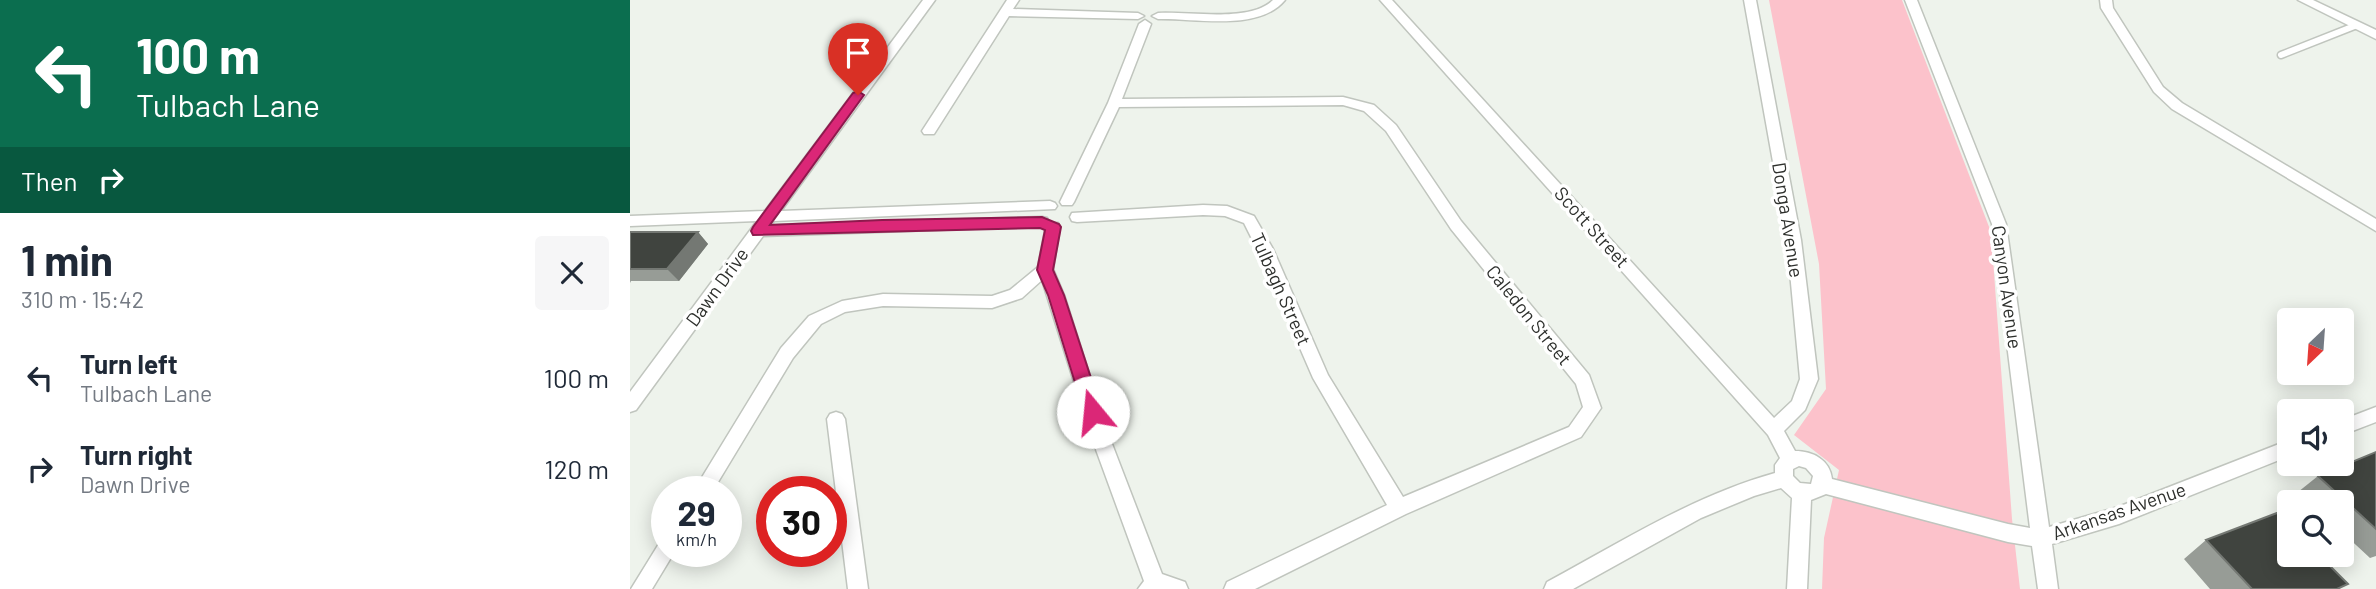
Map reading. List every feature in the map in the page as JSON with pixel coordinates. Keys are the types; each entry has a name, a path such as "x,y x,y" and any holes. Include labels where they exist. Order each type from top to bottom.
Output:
{"street":[{"name":"Dawn Drive","path":"630,405 929,0"},
{"path":"929,131 1013,0"},
{"path":"1005,12 1155,22 1158,16 1254,15 1269,11 1279,0"},
{"name":"Scott Street","path":"1386,0 1773,430 1791,460"},
{"name":"Donga Avenue","path":"1750,0 1794,240 1809,379 1799,405 1773,430"},
{"name":"Canyon Avenue","path":"1911,0 1999,224 2048,589"},
{"path":"2106,0 2107,8 2158,89 2177,106 2376,226"},
{"path":"2304,0 2375,33"},
{"path":"1067,202 1114,103 1141,20"},
{"name":"Caledon Street","path":"1114,103 1343,101 1369,108 1391,128 1456,225 1583,380 1589,394 1591,408 1575,432 1399,508 1234,589"},
{"path":"630,221 769,215 857,219 1062,226 1077,217 1078,207 1067,202 1050,206 857,219 758,231"},
{"path":"1050,206 1044,212 1048,225 1045,270 1056,295 1100,436 1152,587 1164,583 1178,589"},
{"name":"Tulbagh Street","path":"1077,217 1203,210 1227,211 1249,220 1265,249 1321,378 1399,508"},
{"path":"712,476 787,353 816,320 842,307 883,300 992,302 1016,294 1045,270"},
{"path":"2354,423 2376,414"},
{"path":"836,419 859,589"},
{"name":"Arkansas Avenue","path":"1823,485 1981,526 2041,538 2119,514 2277,453"},
{"path":"1798,458 1812,462 1822,473 1823,485 1815,492 1802,493 1791,488 1784,479 1784,465 1798,458"},
{"path":"1554,589 1704,507 1753,486 1784,479"},
{"path":"1797,589 1802,493"},
{"path":"641,589 655,567"}],"lane":[{"path":"2281,55 2357,25"}],"shaded area":[{"path":"1769,0 1902,0 1991,232 2012,519 2020,589 1822,589 1824,538 1839,470 1794,435 1826,389 1819,264"}],"building":[{"path":"630,232 698,232 667,269 630,269"},
{"path":"2376,452 2376,529 2354,509 2354,490 2333,490 2318,476 2354,476 2354,461"},
{"path":"2277,513 2277,567 2331,567 2348,584 2337,589 2252,589 2206,540"}],"route":[{"path":"858,95 758,231 1042,222 1053,227 1045,270 1056,295 1093,412"}]}
